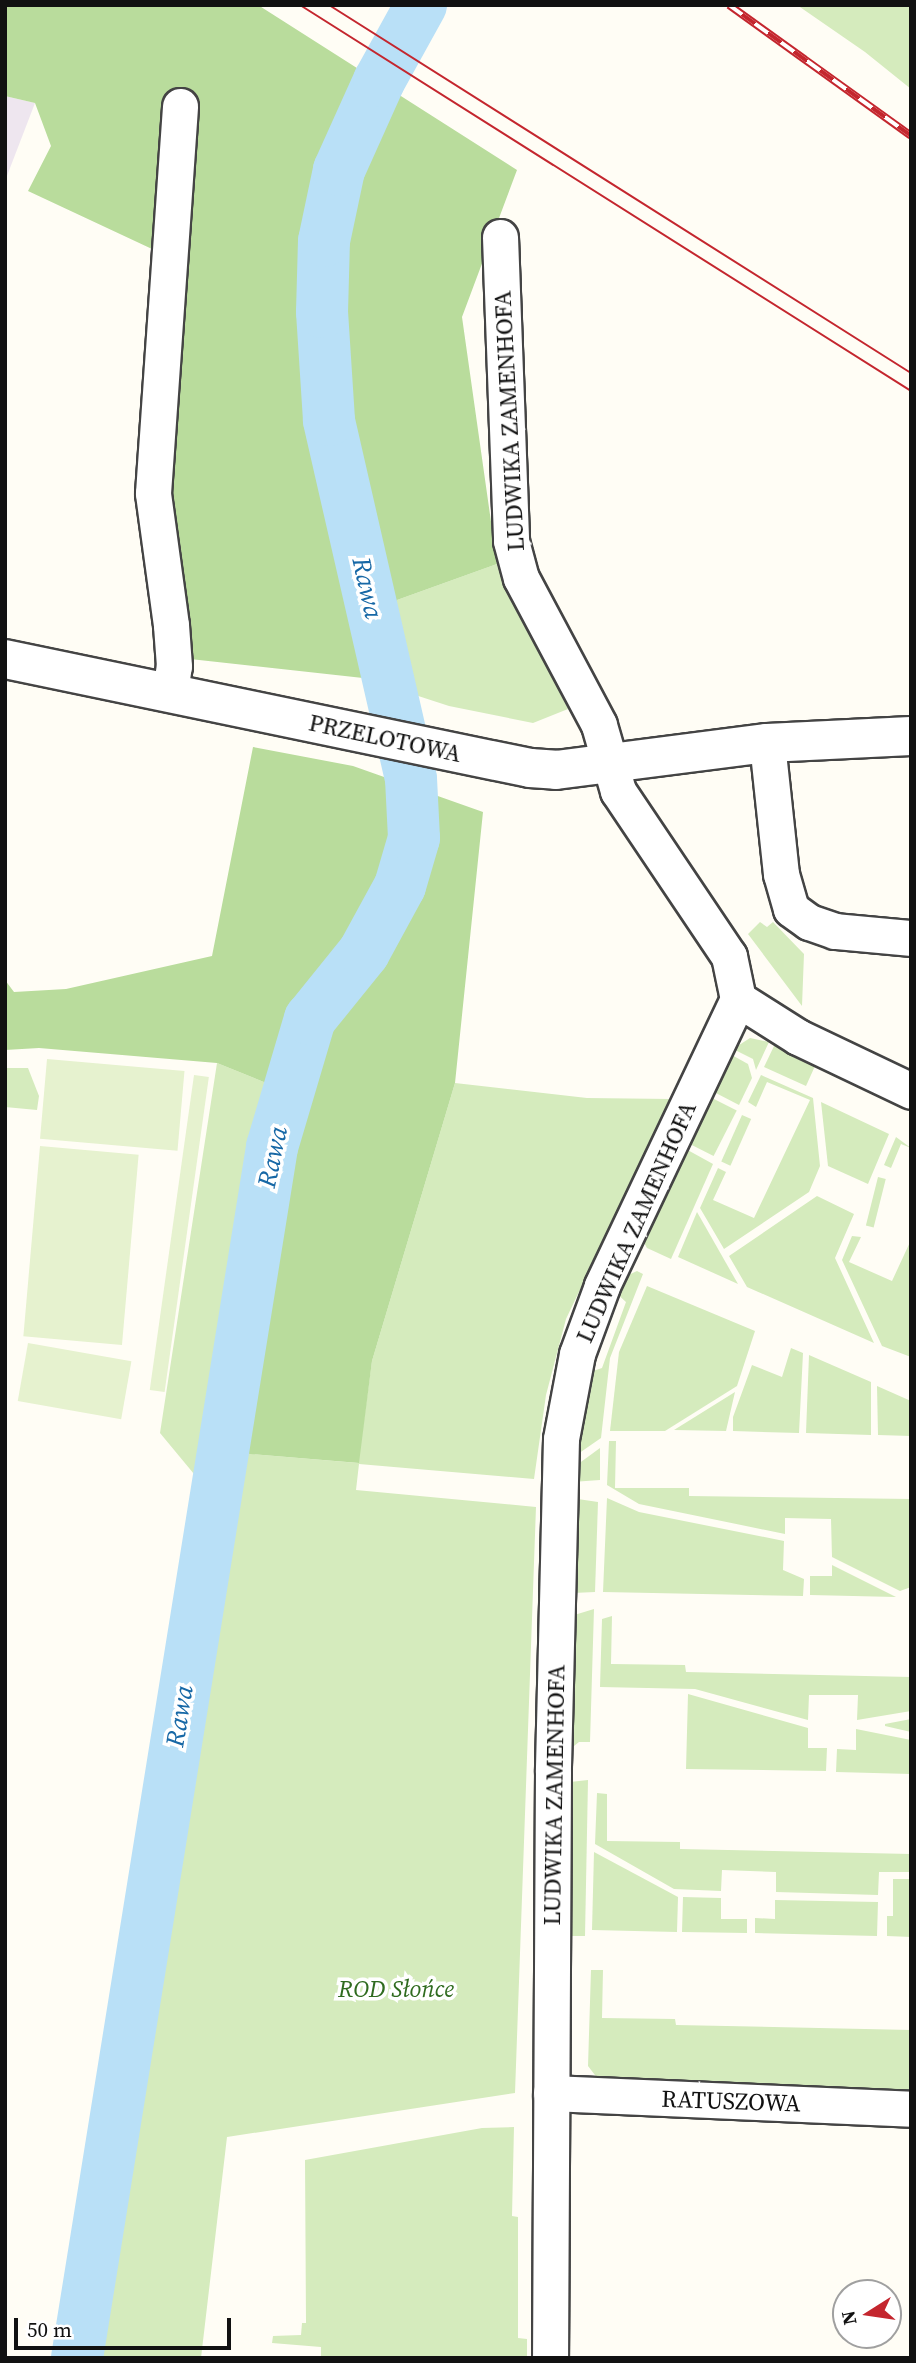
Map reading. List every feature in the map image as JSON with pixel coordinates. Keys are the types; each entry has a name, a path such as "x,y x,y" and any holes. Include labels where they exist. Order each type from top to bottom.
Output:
{"street":[{"path":"170,693 174,666 171,625 153,493 180,106"},
{"name":"LUDWIKA ZAMENHOFA","path":"500,237 511,541 521,578 599,725 618,791 729,956 738,999 602,1286 577,1354 565,1407 557,1491 550,2358"},
{"name":"PRZELOTOWA","path":"5,659 540,769 767,743 911,736"},
{"path":"767,743 781,874 791,909 809,922 835,931 911,937"},
{"path":"738,999 798,1037 911,1091"},
{"name":"RATUSZOWA","path":"551,2093 911,2109"}],"shaded area":[{"path":"5,96 35,103 5,181"}],"green space":[{"path":"7,5 258,5 517,170 462,317 497,564 397,600 363,678 190,659 168,477 167,256 28,191 51,146 35,103 5,96"},
{"path":"797,5 911,5 911,89 865,52"},
{"path":"497,564 568,709 533,723 449,706 363,678 397,600"},
{"path":"253,747 353,766 483,812 455,1083 372,1361 359,1463 239,1453 303,1098 217,1063 39,1048 5,1050 5,980 14,992 66,989 212,956"},
{"path":"760,922 767,927 773,922 804,954 802,1006 748,934"},
{"path":"750,1038 769,1042 756,1070 753,1059 733,1049"},
{"path":"775,1044 815,1066 806,1086 764,1067"},
{"path":"730,1054 748,1064 752,1078 739,1105 712,1091"},
{"path":"47,1059 184,1071 178,1151 40,1139"},
{"name":"ROD Słońce","path":"217,1063 303,1098 240,1453 358,1463 372,1361 455,1083 587,1098 671,1099 566,1319 546,1395 534,1479 359,1464 356,1490 536,1507 515,2093 227,2137 201,2358 61,2358 194,1474 160,1433"},
{"path":"5,1068 28,1068 39,1096 37,1110 5,1107"},
{"path":"194,1075 209,1077 165,1392 150,1390"},
{"path":"761,1075 813,1098 820,1166 809,1192 724,1249 700,1208 718,1168 726,1172 713,1200 754,1218 810,1100 767,1082 756,1107 748,1102"},
{"path":"710,1097 737,1111 714,1156 687,1142"},
{"path":"821,1102 889,1134 868,1184 828,1166"},
{"path":"742,1115 751,1119 730,1166 721,1162"},
{"path":"896,1137 911,1148 901,1144 891,1168 884,1165"},
{"path":"40,1146 139,1155 122,1345 23,1336"},
{"path":"684,1148 713,1164 671,1259 647,1248 641,1237"},
{"path":"878,1177 886,1179 874,1227 866,1226"},
{"path":"817,1196 854,1214 835,1258 874,1343 747,1287 729,1256"},
{"path":"697,1212 738,1284 678,1257"},
{"path":"852,1236 861,1237 849,1262 892,1281 911,1240 911,1357 882,1346 842,1260"},
{"path":"637,1271 643,1274 610,1358 601,1438 575,1456 587,1373 602,1368 626,1302 616,1293 624,1277"},
{"path":"647,1286 755,1331 737,1386 665,1431 610,1431 619,1352"},
{"path":"28,1343 131,1361 121,1419 18,1401"},
{"path":"791,1348 803,1353 799,1433 733,1431 733,1417 752,1365 782,1377"},
{"path":"809,1355 871,1382 871,1435 806,1433"},
{"path":"877,1386 911,1401 911,1436 878,1435"},
{"path":"735,1392 726,1431 674,1430"},
{"path":"609,1441 616,1441 615,1488 689,1488 689,1496 911,1499 911,1587 900,1591 832,1557 831,1519 785,1518 785,1534 639,1504 607,1485"},
{"path":"600,1448 600,1480 572,1482 574,1467"},
{"path":"571,1498 598,1502 595,1592 573,1593"},
{"path":"607,1498 639,1512 784,1541 783,1570 804,1579 803,1596 603,1592"},
{"path":"832,1565 896,1597 810,1595 810,1576 832,1576"},
{"path":"594,1609 590,1742 579,1742 569,1750 571,1616"},
{"path":"612,1616 611,1664 685,1665 686,1672 911,1677 911,1711 857,1720 858,1695 809,1695 808,1720 695,1689 600,1687 602,1619"},
{"path":"688,1694 808,1728 808,1748 827,1748 826,1771 686,1769"},
{"path":"911,1719 911,1732 885,1726 885,1724"},
{"path":"856,1729 911,1740 911,1774 836,1772 837,1749 856,1750"},
{"path":"588,1780 585,1936 570,1936 566,1933 570,1782"},
{"path":"597,1793 607,1794 607,1841 680,1842 680,1849 911,1854 911,1872 879,1872 878,1895 776,1892 776,1872 722,1870 721,1891 674,1889 595,1844"},
{"path":"594,1852 678,1897 677,1932 592,1930"},
{"path":"893,1879 911,1879 911,1937 887,1936 887,1916 893,1916"},
{"path":"683,1897 721,1898 721,1919 747,1919 747,1933 682,1932"},
{"path":"775,1900 878,1902 877,1936 755,1933 755,1918 775,1919"},
{"path":"591,1970 603,1970 602,2018 675,2019 676,2025 911,2030 911,2095 598,2079 588,2066"},
{"path":"514,2127 512,2216 518,2217 518,2338 527,2339 527,2358 321,2358 321,2347 272,2343 273,2336 301,2335 302,2323 306,2323 305,2160 482,2128"}],"waterway":[{"name":"Rawa","path":"77,2358 272,1147 310,1019 364,952 400,886 414,838 411,779 329,420 322,312 324,241 339,170 379,81 421,5"}],"tram line":[{"path":"300,5 911,391"},
{"path":"329,5 911,373"}],"railway":[{"path":"729,5 911,136"}]}
